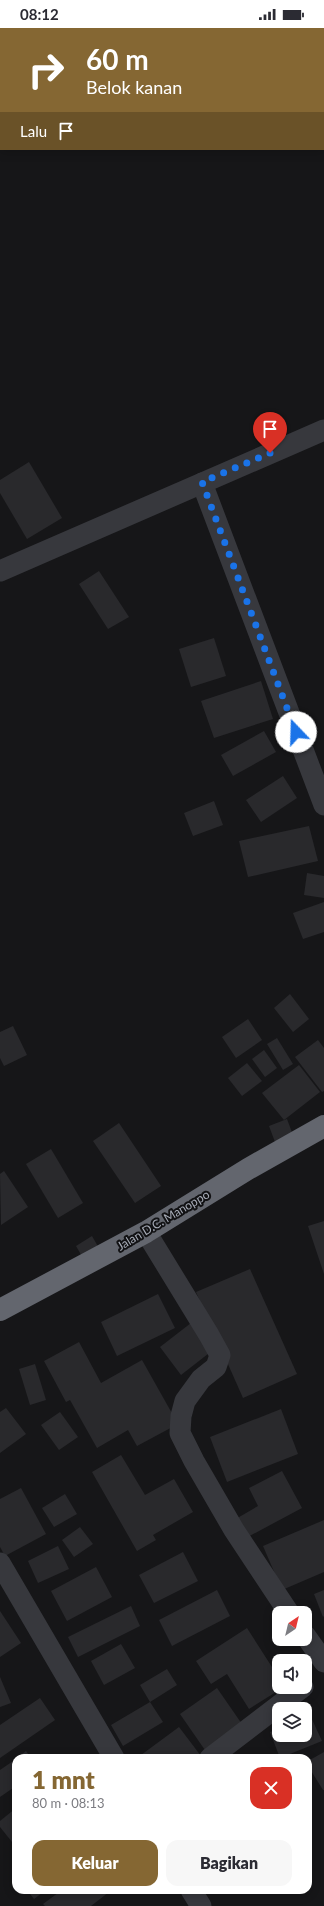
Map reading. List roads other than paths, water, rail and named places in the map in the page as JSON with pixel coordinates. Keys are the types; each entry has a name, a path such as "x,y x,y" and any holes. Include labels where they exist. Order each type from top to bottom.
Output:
{"highway":[{"name":"Jalan D.C. Manoppo","path":"0,1310 146,1232 248,1169 324,1126"}],"street":[{"path":"0,571 324,430"},
{"path":"202,482 324,805"},
{"path":"146,1232 220,1355 216,1367 201,1379 185,1401 181,1416 180,1433 194,1461 234,1530 284,1606"},
{"path":"0,1564 112,1754"},
{"path":"312,1645 324,1662"},
{"path":"312,1679 324,1668"},
{"path":"215,1754 294,1694"},
{"path":"194,1894 201,1906"}]}
